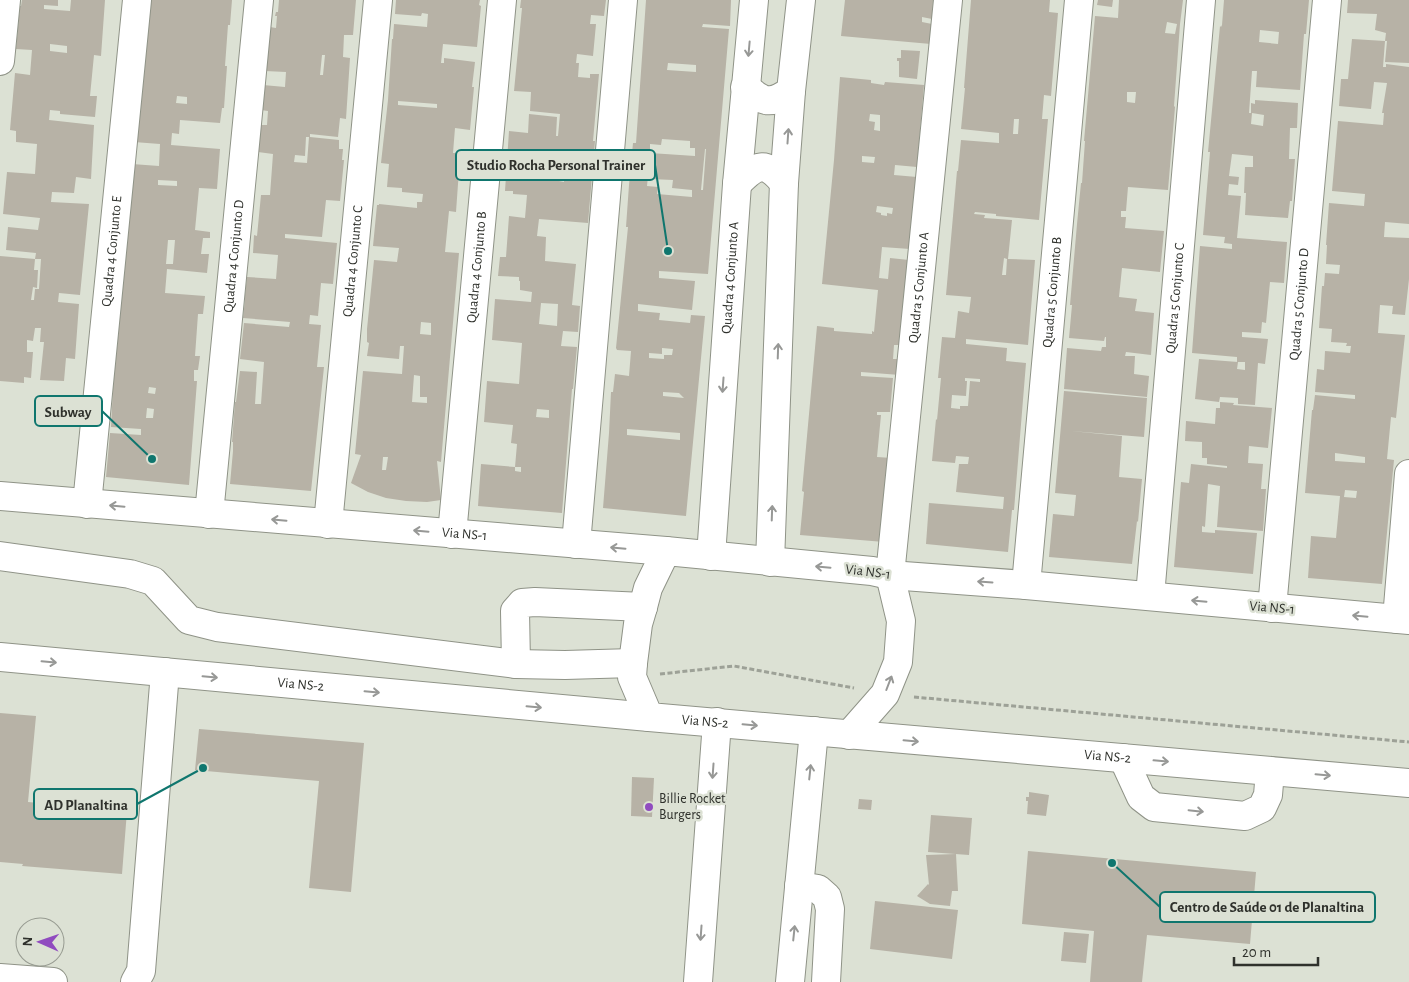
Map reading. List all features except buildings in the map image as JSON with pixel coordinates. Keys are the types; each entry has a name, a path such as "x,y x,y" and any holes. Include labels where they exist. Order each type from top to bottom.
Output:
{"street":[{"path":"0,61 6,0"},
{"name":"Quadra 4 Conjunto E","path":"87,504 137,0"},
{"name":"Quadra 4 Conjunto D","path":"209,514 259,0"},
{"name":"Quadra 4 Conjunto C","path":"328,524 378,0"},
{"name":"Quadra 4 Conjunto B","path":"452,534 502,0"},
{"path":"576,544 623,0"},
{"name":"Quadra 4 Conjunto A","path":"711,556 737,184 754,0"},
{"path":"770,562 784,184 791,91 801,0"},
{"name":"Quadra 5 Conjunto A","path":"849,736 885,694 898,662 901,621 890,575 948,0"},
{"name":"Quadra 5 Conjunto B","path":"1026,585 1079,0"},
{"name":"Quadra 5 Conjunto C","path":"1150,596 1201,0"},
{"name":"Quadra 5 Conjunto D","path":"1272,608 1327,0"},
{"path":"745,88 761,99 771,101 791,91"},
{"path":"737,184 751,170 764,167 776,173 784,184"},
{"path":"1403,620 1409,474"},
{"path":"0,496 328,524"},
{"name":"Via NS-1","path":"328,524 711,556 872,571 890,575 1026,585 1403,620"},
{"path":"649,717 632,670 642,607 648,588 666,552"},
{"path":"0,556 130,574 153,581 188,620 217,627 516,664 566,665 632,670"},
{"path":"516,664 515,611 522,603 642,607"},
{"name":"Via NS-2","path":"0,657 814,731 849,736 1409,783"},
{"path":"135,982 141,971 165,672"},
{"path":"698,982 717,722"},
{"path":"790,982 814,731"},
{"path":"1123,758 1142,797 1154,807 1245,816 1262,808 1268,795 1270,771"},
{"path":"799,886 818,889 827,897 830,909 826,982"},
{"path":"0,978 53,982"}],"path":[{"path":"632,670 734,666 885,694 1409,742"}],"place":[{"name":"Studio Rocha Personal Trainer","path":"668,251"},
{"name":"Subway","path":"152,459"},
{"name":"AD Planaltina","path":"203,768"},
{"name":"Billie Rocket Burgers","path":"649,807"},
{"name":"Centro de Saúde 01 de Planaltina","path":"1112,863"}]}
